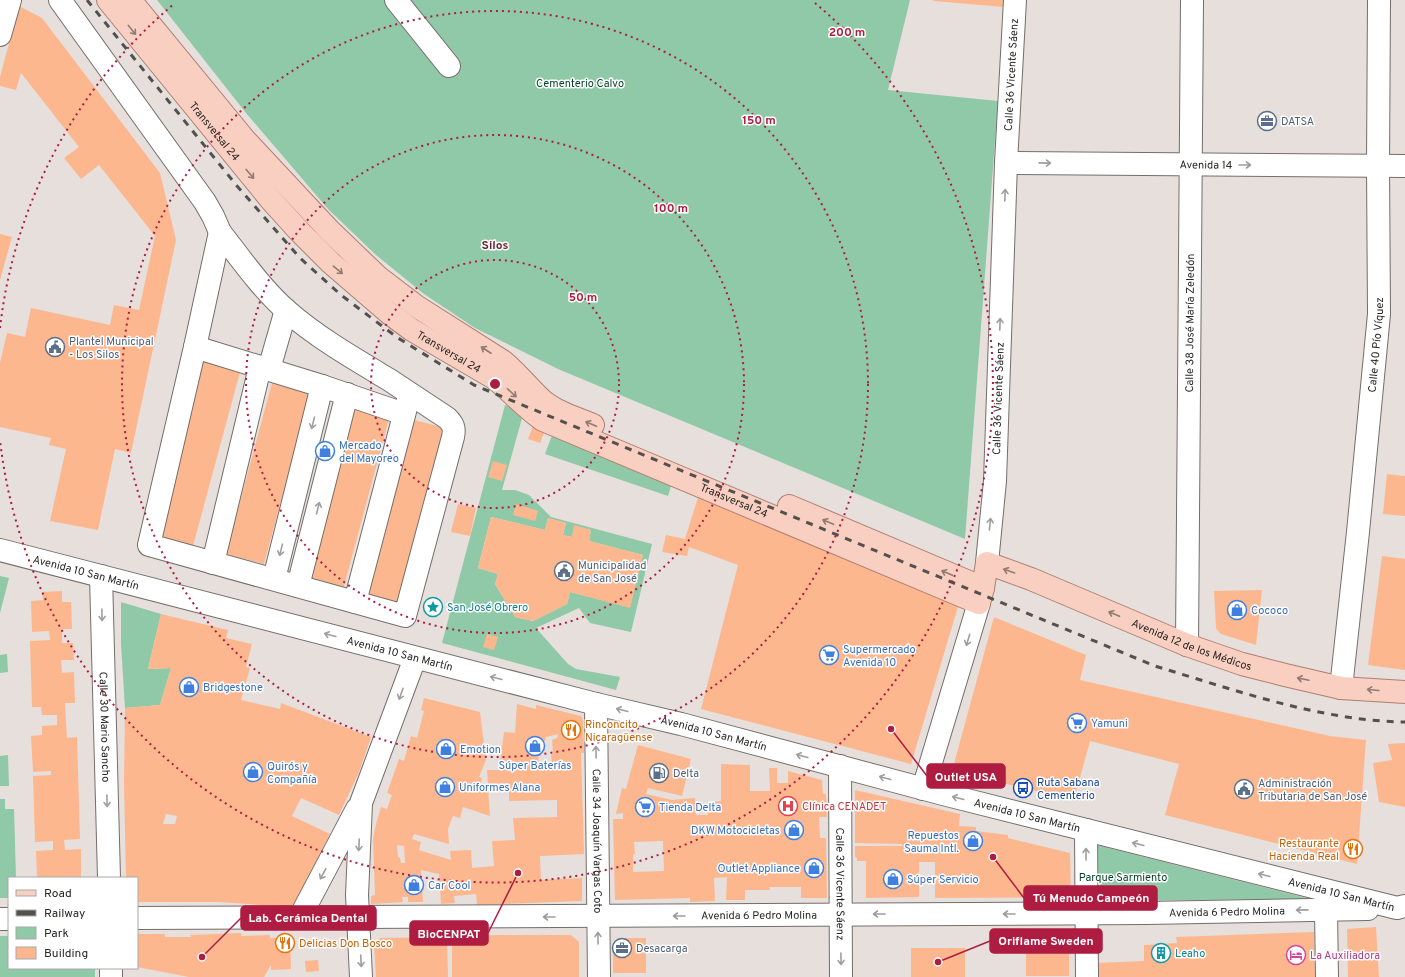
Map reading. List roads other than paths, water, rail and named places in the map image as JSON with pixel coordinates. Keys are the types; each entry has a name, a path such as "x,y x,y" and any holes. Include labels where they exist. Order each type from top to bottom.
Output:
{"main road":[{"name":"Transversal 24","path":"108,0 238,146"},
{"name":"Transversal 24","path":"130,0 238,146 295,227 330,263 389,313 412,330 494,378 534,414 543,420 981,595"},
{"name":"Calle 36 Vicente Sáenz","path":"981,595 987,563"},
{"name":"Avenida 12 de los Médicos","path":"987,563 1031,579 1187,645 1242,664 1285,676 1341,688 1405,692"}],"street":[{"path":"0,35 10,0"},
{"path":"60,0 205,202 220,232 266,290 286,310 309,329 339,350 378,373 407,404"},
{"path":"396,0 449,66"},
{"name":"Calle 36 Vicente Sáenz","path":"987,563 995,481 1006,163 1015,0"},
{"name":"Calle 38 José María Zeledón","path":"1187,645 1192,0"},
{"name":"Calle 40 Pío Víquez","path":"1341,688 1379,314 1379,0"},
{"name":"Avenida 14","path":"1006,163 1405,166"},
{"path":"195,347 354,396 407,404 447,418 452,423 454,430 453,437 405,616 149,545 220,232"},
{"path":"214,563 265,368 286,310"},
{"path":"298,586 354,396 378,373"},
{"path":"274,579 322,386"},
{"path":"355,602 407,404"},
{"name":"Avenida 10 San Martín","path":"0,550 415,658 681,724 923,789 1402,908"},
{"name":"Calle 30 Mario Sancho","path":"101,576 109,877"},
{"name":"Calle 36 Vicente Sáenz","path":"923,789 981,595"},
{"path":"300,917 361,803 415,658"},
{"name":"Calle 34 Joaquín Vargas Coto","path":"596,704 599,977"},
{"name":"Calle 36 Vicente Sáenz","path":"840,766 841,977"},
{"path":"361,803 357,895 362,977"},
{"path":"1086,830 1087,977"},
{"name":"Avenida 6 Pedro Molina","path":"138,918 598,917 1086,913 1146,914 1402,908"},
{"path":"1326,910 1327,977"}],"railway":[{"path":"87,0 237,186 300,258 341,295 398,338 474,385 1155,666 1278,703 1342,716 1405,722"}],"place":[{"name":"DATSA","path":"1267,121"},
{"name":"Plantel Municipal - Los Silos","path":"55,347"},
{"name":"Mercado del Mayoreo","path":"325,451"},
{"name":"Municipalidad de San José","path":"564,571"},
{"name":"San José Obrero","path":"433,607"},
{"name":"Cococo","path":"1237,610"},
{"name":"Supermercado Avenida 10","path":"829,655"},
{"name":"Bridgestone","path":"189,687"},
{"name":"Yamuni","path":"1077,723"},
{"name":"Outlet USA","path":"891,729"},
{"name":"Rinconcito Nicaragüense","path":"571,730"},
{"name":"Súper Baterías","path":"535,746"},
{"name":"Emotion","path":"446,749"},
{"name":"Quirós y Compañía","path":"253,772"},
{"name":"Delta","path":"659,773"},
{"name":"Uniformes Alana","path":"445,787"},
{"name":"Ruta Sabana Cementerio","path":"1023,788"},
{"name":"Administración Tributaria de San José","path":"1244,789"},
{"name":"Clínica CENADET","path":"788,806"},
{"name":"Tienda Delta","path":"645,807"},
{"name":"DKW Motocicletas","path":"794,830"},
{"name":"Repuestos Sauma Intl.","path":"973,841"},
{"name":"Restaurante Hacienda Real","path":"1353,849"},
{"name":"Tú Menudo Campeón","path":"993,857"},
{"name":"Outlet Appliance","path":"814,868"},
{"name":"BioCENPAT","path":"518,873"},
{"name":"Súper Servicio","path":"893,879"},
{"name":"Car Cool","path":"414,885"},
{"name":"Delicias Don Bosco","path":"285,943"},
{"name":"Desacarga","path":"622,948"},
{"name":"Leaho","path":"1161,953"},
{"name":"La Auxiliadora","path":"1296,955"},
{"name":"Lab. Cerámica Dental","path":"202,957"},
{"name":"Oriflame Sweden","path":"938,962"}],"district":[{"name":"Silos","path":"495,245"}],"park label":[{"name":"Cementerio Calvo","path":"580,83"},
{"name":"Parque Sarmiento","path":"1123,877"}]}
